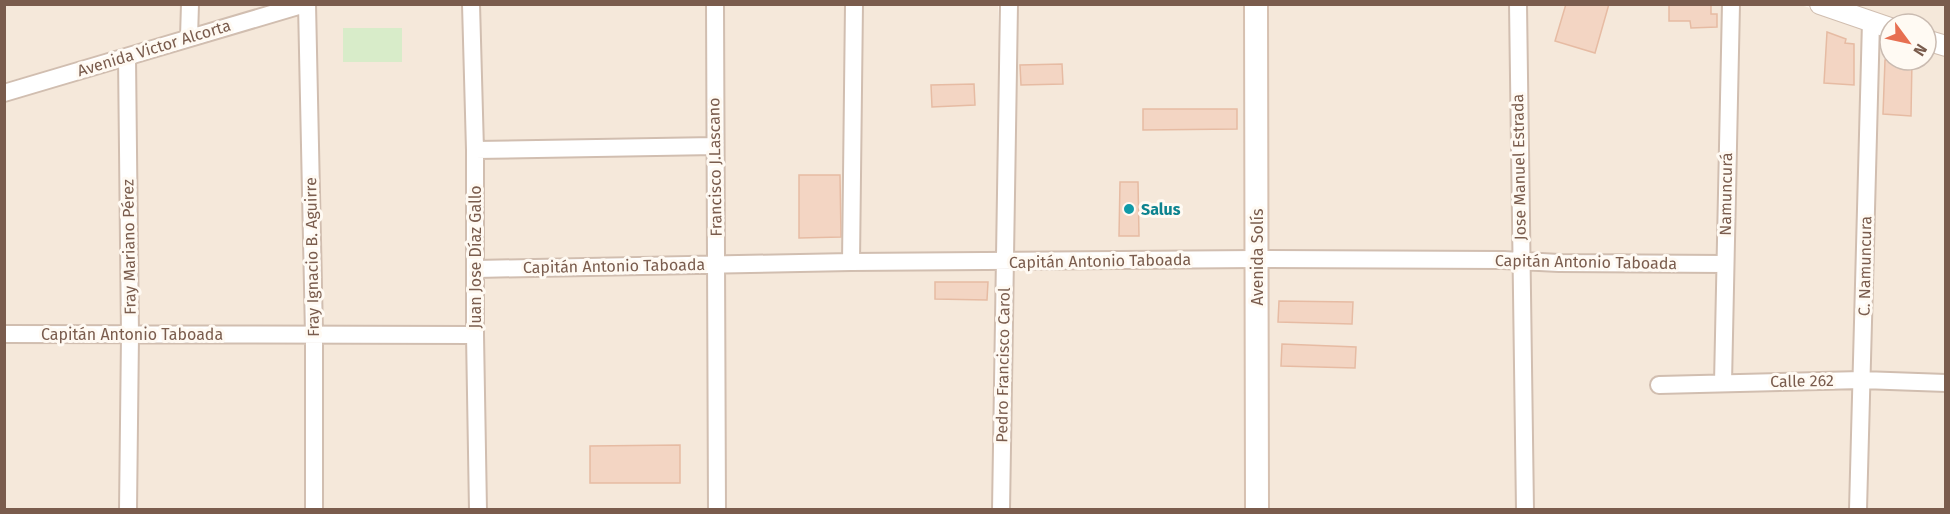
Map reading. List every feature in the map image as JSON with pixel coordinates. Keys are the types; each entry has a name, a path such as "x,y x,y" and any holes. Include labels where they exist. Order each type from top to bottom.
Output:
{"main road":[{"name":"Avenida Solís","path":"1256,4 1257,510"}],"street":[{"path":"189,37 190,4"},
{"name":"Avenida Victor Alcorta","path":"4,93 306,4"},
{"name":"Fray Ignacio B. Aguirre","path":"306,4 314,334 314,510"},
{"name":"Juan Jose Díaz Gallo","path":"471,4 476,150 475,335 478,510"},
{"name":"Francisco J.Lascano","path":"715,4 717,510"},
{"path":"851,262 854,4"},
{"name":"Pedro Francisco Carol","path":"1001,510 1008,4"},
{"name":"Jose Manuel Estrada","path":"1518,4 1525,510"},
{"name":"Namuncurá","path":"1723,383 1731,4"},
{"path":"1820,4 1878,24"},
{"name":"C. Namuncura","path":"1858,510 1871,22"},
{"name":"Fray Mariano Pérez","path":"127,57 130,335 128,510"},
{"path":"476,150 715,146"},
{"name":"Capitán Antonio Taboada","path":"476,269 851,262 1257,259 1725,264"},
{"name":"Capitán Antonio Taboada","path":"4,334 475,335"},
{"name":"Calle 262","path":"1659,384 1862,380 1946,382"}],"shaded area":[{"path":"1798,4 1878,31 1878,72 1938,72 1938,51 1945,53 1945,509 5,510 5,96 310,5 998,5 1004,242 1009,5"},
{"path":"5,5 293,5 5,82"},
{"path":"1842,5 1945,5 1945,37 1938,35 1938,12 1878,12 1878,17"}],"green space":[{"path":"343,28 402,28 402,62 343,62"}],"building":[{"path":"1566,4 1609,4 1595,53 1555,41"},
{"path":"1669,4 1711,4 1711,14 1717,14 1717,27 1691,28 1690,21 1669,21"},
{"path":"1827,32 1846,39 1845,43 1854,44 1854,85 1824,83"},
{"path":"1062,64 1063,84 1021,85 1020,65"},
{"path":"1885,72 1912,72 1911,116 1883,114"},
{"path":"974,84 975,105 932,107 931,85"},
{"path":"1143,109 1237,109 1237,129 1143,130"},
{"path":"799,175 840,175 841,237 799,238"},
{"name":"Salus","path":"1120,182 1138,182 1139,236 1119,236"},
{"path":"935,282 988,282 987,300 935,299"},
{"path":"1279,301 1353,302 1352,324 1278,322"},
{"path":"1282,344 1356,347 1355,368 1281,366"},
{"path":"680,445 680,483 590,483 590,446"}],"place":[{"name":"Salus","path":"1129,209"}]}
